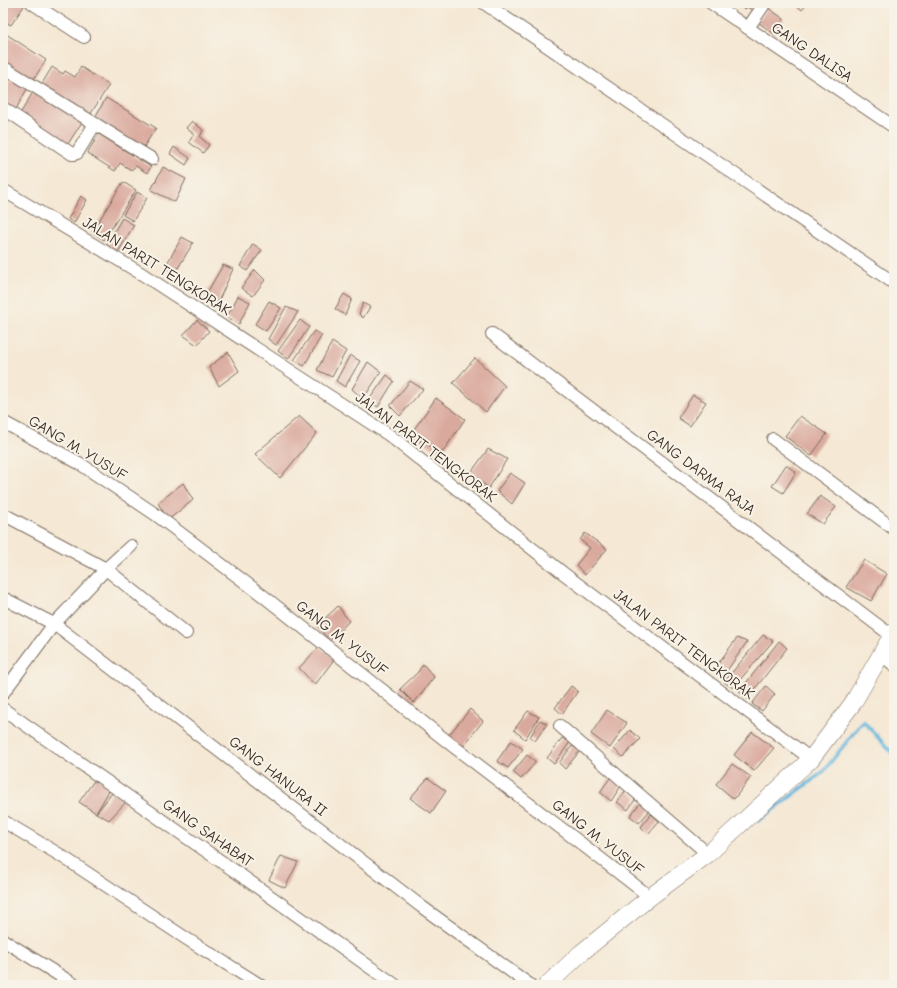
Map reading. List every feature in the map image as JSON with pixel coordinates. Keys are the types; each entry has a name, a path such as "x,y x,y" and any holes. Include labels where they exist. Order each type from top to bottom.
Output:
{"main road":[{"path":"547,985 581,953 650,897 708,854 811,759 853,703 893,634"}],"street":[{"path":"32,3 84,37"},
{"path":"484,3 894,283"},
{"name":"GANG DALISA","path":"711,3 894,127"},
{"path":"748,28 766,3"},
{"path":"3,67 152,160"},
{"path":"3,108 72,154 77,153 94,124"},
{"name":"JALAN PARIT TENGKORAK","path":"3,190 142,274 389,435 563,573 811,759"},
{"name":"GANG DARMA RAJA","path":"492,334 893,634"},
{"name":"GANG M. YUSUF","path":"3,422 79,463 155,514 262,595 446,741 650,897"},
{"path":"773,439 894,529"},
{"path":"3,514 106,569 186,633"},
{"path":"5,688 54,624 130,546"},
{"name":"GANG HANURA II","path":"3,598 54,624 416,902 530,985"},
{"path":"881,654 894,665"},
{"name":"GANG SAHABAT","path":"3,708 395,985"},
{"path":"560,726 708,854"},
{"path":"3,821 60,855 260,985"},
{"path":"3,940 75,985"}],"building":[{"path":"3,3 26,3 11,25 4,21 3,22"},
{"path":"741,3 756,3 752,10 747,7 745,9 739,5"},
{"path":"794,3 808,3 802,10"},
{"path":"768,8 784,19 774,34 758,22"},
{"path":"3,32 46,60 33,80 3,60"},
{"path":"52,67 63,74 65,71 75,77 81,67 109,85 88,118 40,87"},
{"path":"10,79 27,89 15,111 3,104 3,91"},
{"path":"33,92 82,122 68,144 20,114"},
{"path":"106,98 156,128 143,148 94,119"},
{"path":"192,121 203,130 200,137 209,145 203,153 189,142 194,134 186,128"},
{"path":"99,134 151,167 147,173 136,166 131,170 120,163 115,171 87,153"},
{"path":"174,147 190,158 186,165 170,154"},
{"path":"163,167 186,179 175,202 151,190"},
{"path":"123,182 136,190 104,240 92,232"},
{"path":"137,192 147,198 133,221 123,215"},
{"path":"81,196 87,200 74,223 68,219"},
{"path":"122,218 134,225 117,254 105,247"},
{"path":"182,237 193,243 175,273 165,267"},
{"path":"253,244 262,250 247,271 240,266"},
{"path":"223,265 233,269 218,302 205,296"},
{"path":"255,270 265,280 253,296 241,288"},
{"path":"344,294 352,299 345,315 335,309"},
{"path":"238,296 250,302 239,324 227,317"},
{"path":"269,301 281,308 266,331 255,324"},
{"path":"363,303 370,307 363,318 359,314"},
{"path":"286,307 298,312 276,345 268,339"},
{"path":"197,320 209,331 197,345 183,335"},
{"path":"300,320 309,327 288,359 278,351"},
{"path":"314,331 322,335 304,366 294,360"},
{"path":"332,342 346,351 332,377 317,370"},
{"path":"228,352 239,371 219,386 209,367"},
{"path":"350,355 360,361 345,387 336,381"},
{"path":"475,358 505,386 486,412 453,383"},
{"path":"368,362 381,372 363,399 352,389"},
{"path":"387,375 394,381 378,407 368,401"},
{"path":"410,381 423,389 400,416 390,406"},
{"path":"693,395 706,402 690,426 678,418"},
{"path":"436,398 465,419 442,453 410,435"},
{"path":"299,416 317,433 280,478 255,454"},
{"path":"800,416 827,434 811,456 785,436"},
{"path":"488,449 507,459 489,488 470,474"},
{"path":"786,465 796,472 783,493 772,486"},
{"path":"510,473 525,483 512,504 497,491"},
{"path":"183,483 193,500 168,520 158,503"},
{"path":"820,496 836,507 823,524 807,514"},
{"path":"585,533 607,549 585,575 576,565 590,548 580,540"},
{"path":"864,560 887,574 871,601 846,587"},
{"path":"338,606 349,621 330,641 317,626"},
{"path":"763,635 773,641 733,688 724,682"},
{"path":"737,638 747,642 726,672 717,665"},
{"path":"779,641 787,648 747,699 739,692"},
{"path":"319,647 335,658 315,685 299,668"},
{"path":"423,664 434,677 414,703 400,689 418,672"},
{"path":"571,686 578,691 562,714 555,708"},
{"path":"766,686 775,694 762,711 752,704"},
{"path":"470,709 483,721 462,748 448,736"},
{"path":"607,710 627,723 610,748 591,734"},
{"path":"528,711 539,717 525,739 514,730"},
{"path":"540,720 547,724 535,741 530,737"},
{"path":"630,730 640,739 623,757 614,749"},
{"path":"752,732 774,748 754,771 734,755"},
{"path":"562,738 570,742 554,764 547,758"},
{"path":"511,741 523,749 508,768 497,761"},
{"path":"572,746 580,751 565,769 559,763"},
{"path":"527,755 536,762 521,779 513,772"},
{"path":"732,764 751,777 734,799 716,784"},
{"path":"96,778 112,786 96,813 79,802"},
{"path":"428,778 446,791 431,813 410,798"},
{"path":"610,778 621,786 611,801 600,792"},
{"path":"626,790 637,797 628,810 617,802"},
{"path":"114,791 126,802 109,820 96,813"},
{"path":"640,803 650,810 639,823 630,816"},
{"path":"651,814 659,821 648,834 641,827"},
{"path":"281,856 298,862 285,888 269,880"}],"waterway":[{"path":"758,821 823,772 863,721 894,755"}]}
